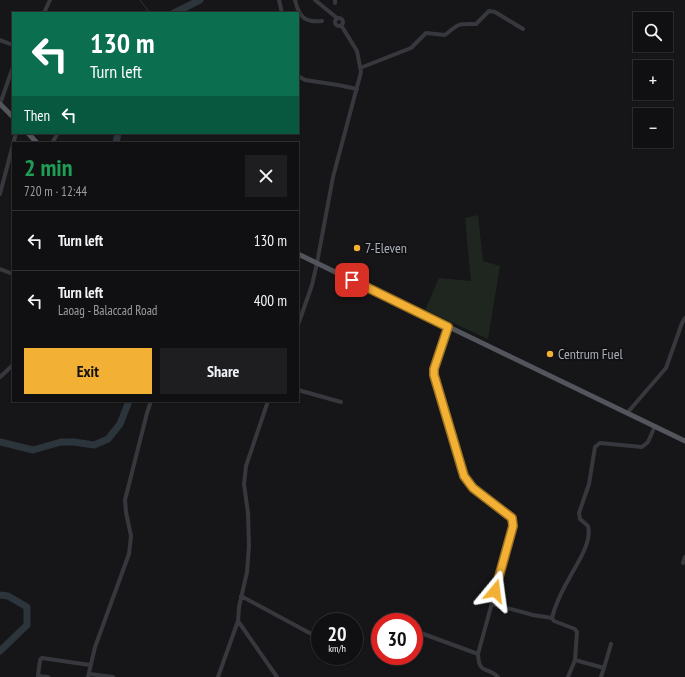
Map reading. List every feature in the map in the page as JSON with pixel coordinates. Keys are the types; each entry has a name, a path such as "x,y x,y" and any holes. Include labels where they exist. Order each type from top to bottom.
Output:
{"main road":[{"path":"0,104 12,116"},
{"path":"29,134 36,142"},
{"path":"299,254 628,412 685,441"}],"street":[{"path":"44,12 50,0"},
{"path":"279,0 282,12"},
{"path":"295,0 298,10 308,21 322,21"},
{"path":"299,322 305,307 317,262 332,177 356,89 360,68 357,51 341,25 338,26 335,24 335,20 337,18 316,0"},
{"path":"360,68 411,48 426,33 444,35 458,24 476,24 489,11 495,12 523,29"},
{"path":"0,40 12,45"},
{"path":"0,104 12,70"},
{"path":"299,77 305,80 356,89"},
{"path":"0,194 12,148"},
{"path":"0,269 12,274"},
{"path":"628,412 666,368 685,318"},
{"path":"448,327 434,369 434,375 464,476 473,488 507,514 513,522 478,654 481,668 498,677"},
{"path":"0,377 12,366"},
{"path":"299,390 341,402"},
{"path":"113,677 88,675 99,634 129,554 131,536 125,500 151,402"},
{"path":"218,677 238,621 241,596 247,572 249,546 248,513 244,484 246,466 268,402"},
{"path":"552,618 571,575 581,559 588,535 588,526 580,519 579,513 588,484 595,447 600,443 642,446 648,442 655,426"},
{"path":"683,563 685,557"},
{"path":"241,596 311,634"},
{"path":"492,604 533,615 552,618 554,621 575,629 577,632 575,660 568,677"},
{"path":"238,621 277,677"},
{"path":"423,634 478,654"},
{"path":"602,677 611,644"},
{"path":"48,677 38,676 40,660 42,658 90,665"},
{"path":"575,660 604,668"}],"shaded area":[{"path":"478,215 483,261 500,266 488,339 425,310 439,278 471,281 465,218"}],"waterway":[{"path":"140,0 149,12"},
{"path":"176,12 200,0"},
{"path":"116,142 118,134"},
{"path":"0,442 33,450 61,442 94,445 108,439 120,424 129,402"},
{"path":"0,595 8,596 27,607 27,625 0,651"}],"place":[{"name":"7-Eleven","path":"357,248"},
{"name":"Centrum Fuel","path":"550,354"}],"route":[{"path":"352,280 448,327 434,369 434,379 464,476 473,488 512,518 513,522 495,591"}]}
